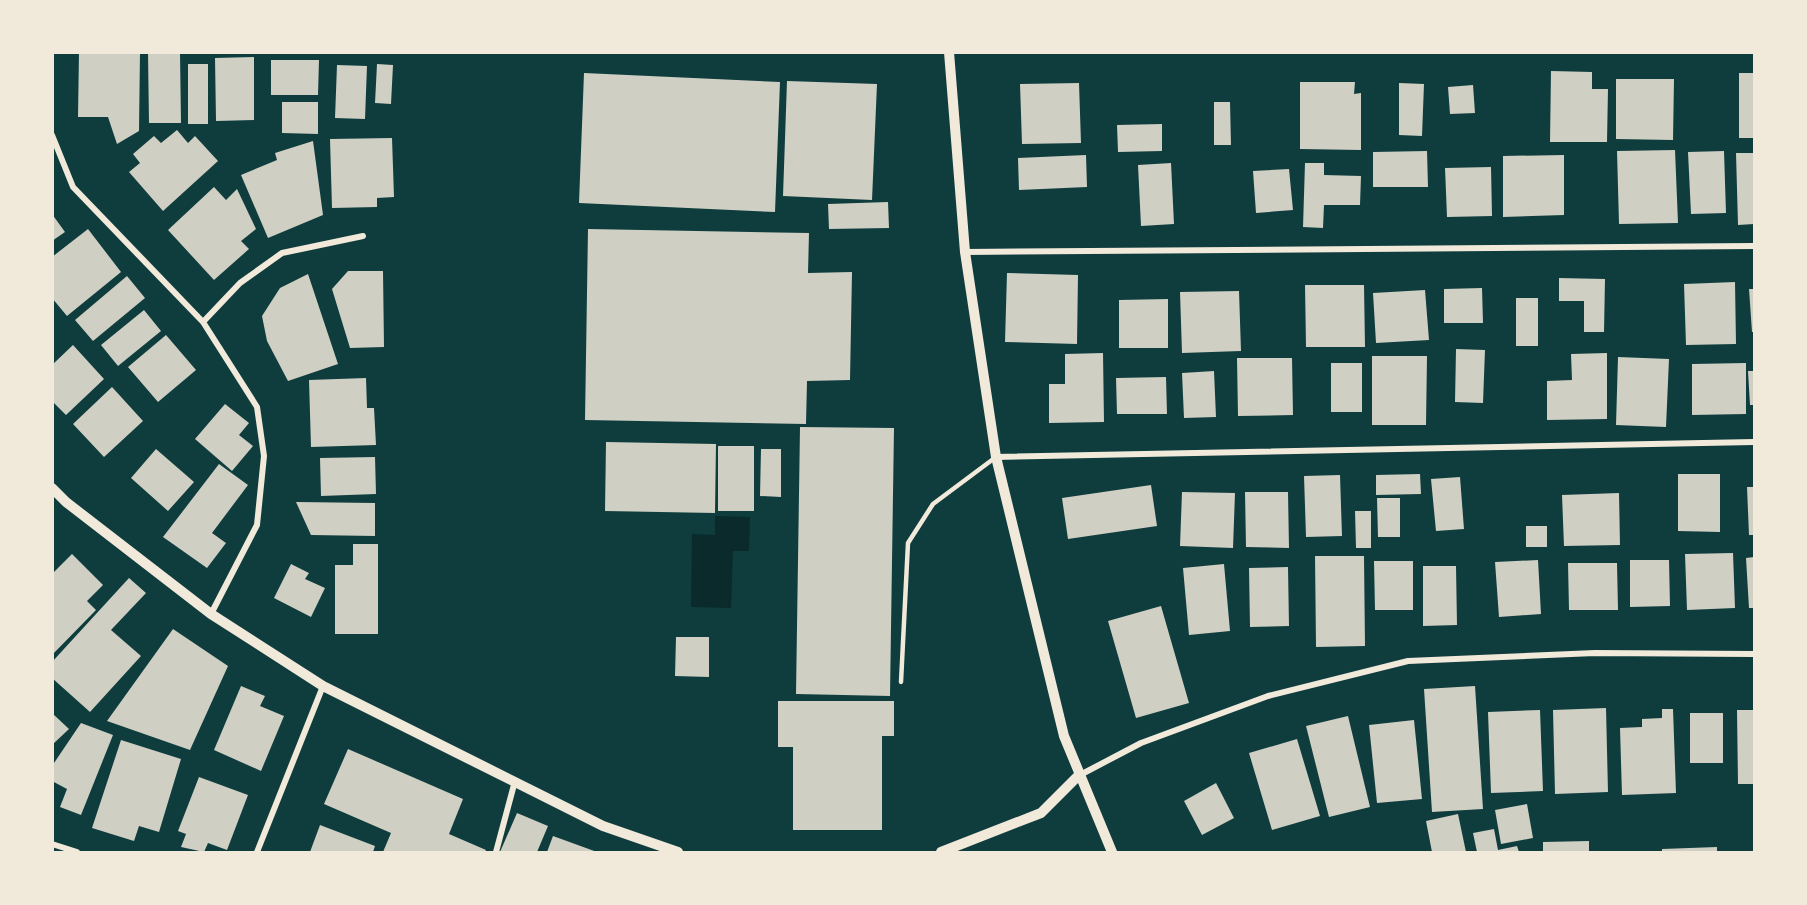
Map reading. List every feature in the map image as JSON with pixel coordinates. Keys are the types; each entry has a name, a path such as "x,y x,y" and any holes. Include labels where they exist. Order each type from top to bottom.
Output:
{"street":[{"path":"949,52 965,252 996,458 1064,735 1112,852"},
{"path":"52,135 73,187 203,322 257,407 264,456 257,525 211,614"},
{"path":"203,322 240,283 282,253 363,237"},
{"path":"965,252 1755,246"},
{"path":"996,458 1755,442"},
{"path":"52,488 66,502 211,614 323,686 603,826 678,852"},
{"path":"940,852 1041,813 1079,776 1141,743 1268,696 1408,661 1595,653 1755,654"},
{"path":"257,852 323,686"},
{"path":"496,852 515,780"},
{"path":"52,843 77,852"}],"lane":[{"path":"901,682 908,543 933,504 996,458"}],"water":[{"path":"715,516 750,517 749,551 733,551 731,608 691,607 692,534 715,535"}],"building":[{"path":"79,52 140,53 139,131 117,144 108,117 78,117"},
{"path":"148,53 180,53 181,123 149,123"},
{"path":"254,57 254,120 216,121 215,58"},
{"path":"271,60 319,60 318,95 271,95"},
{"path":"188,64 208,64 208,124 188,124"},
{"path":"377,64 393,65 391,104 375,103"},
{"path":"337,65 367,66 365,119 335,118"},
{"path":"1551,71 1592,72 1592,89 1608,89 1607,142 1550,142"},
{"path":"584,73 780,82 775,212 579,203"},
{"path":"1739,73 1754,73 1754,138 1739,138"},
{"path":"1616,79 1674,79 1673,140 1616,139"},
{"path":"787,81 877,84 872,200 783,196"},
{"path":"1300,82 1355,82 1354,94 1361,93 1361,150 1300,149"},
{"path":"1079,83 1081,143 1022,144 1020,84"},
{"path":"1399,83 1424,84 1422,136 1399,135"},
{"path":"1473,85 1475,113 1450,114 1448,87"},
{"path":"282,102 318,102 318,134 282,133"},
{"path":"1214,102 1230,102 1231,145 1214,145"},
{"path":"1162,124 1162,151 1118,152 1117,125"},
{"path":"177,130 188,143 195,136 218,161 163,211 129,172 140,163 133,154 154,136 161,143"},
{"path":"392,138 394,197 377,198 377,207 332,208 330,139"},
{"path":"313,141 323,215 268,238 241,175 277,160 275,153"},
{"path":"1675,150 1678,223 1619,224 1617,151"},
{"path":"1427,151 1428,187 1373,187 1373,152"},
{"path":"1724,151 1726,213 1691,214 1688,152"},
{"path":"1736,153 1754,153 1754,224 1738,225"},
{"path":"1086,155 1087,187 1019,190 1018,158"},
{"path":"1564,155 1564,215 1503,217 1503,156"},
{"path":"1171,163 1174,224 1141,226 1138,165"},
{"path":"1305,163 1324,163 1324,175 1361,176 1360,205 1324,205 1323,228 1303,227"},
{"path":"1491,167 1492,216 1447,217 1445,168"},
{"path":"1289,169 1293,210 1256,213 1253,171"},
{"path":"214,187 226,200 237,189 256,229 241,241 249,249 214,280 168,230"},
{"path":"888,202 889,228 829,229 828,204"},
{"path":"52,214 65,232 52,241"},
{"path":"88,229 121,272 67,316 52,298 52,257"},
{"path":"588,229 809,233 808,273 852,272 850,380 807,381 806,424 585,420"},
{"path":"348,271 383,271 384,347 350,348 332,289"},
{"path":"1007,273 1078,275 1077,344 1005,342"},
{"path":"308,274 338,364 288,381 267,341 262,316 280,288"},
{"path":"127,276 145,298 93,341 75,320"},
{"path":"1559,278 1605,279 1604,332 1584,332 1584,301 1559,301"},
{"path":"1735,282 1736,344 1686,345 1684,284"},
{"path":"1305,285 1364,285 1365,347 1306,347"},
{"path":"1482,288 1483,323 1444,323 1444,289"},
{"path":"1749,289 1754,289 1754,332 1752,332"},
{"path":"1425,290 1429,340 1376,343 1373,293"},
{"path":"1239,291 1241,351 1182,353 1180,292"},
{"path":"1516,298 1538,298 1538,346 1516,346"},
{"path":"1168,299 1168,348 1119,348 1119,300"},
{"path":"144,310 161,331 118,366 101,345"},
{"path":"166,335 196,370 158,402 128,367"},
{"path":"73,345 104,379 66,415 52,401 52,365"},
{"path":"1456,349 1485,350 1483,403 1455,402"},
{"path":"1103,353 1104,422 1049,423 1049,384 1065,384 1065,354"},
{"path":"1607,353 1607,419 1547,420 1547,381 1572,380 1571,354"},
{"path":"1372,356 1427,356 1426,425 1372,425"},
{"path":"1618,357 1669,359 1666,427 1616,425"},
{"path":"1237,358 1292,358 1293,415 1238,416"},
{"path":"1331,363 1362,363 1362,412 1331,412"},
{"path":"1746,363 1746,414 1692,415 1692,364"},
{"path":"1214,371 1216,417 1184,418 1182,373"},
{"path":"1748,371 1754,371 1754,405 1750,405"},
{"path":"1166,377 1167,414 1117,414 1116,378"},
{"path":"366,378 367,408 374,408 376,445 311,447 309,380"},
{"path":"112,387 143,421 104,457 73,424"},
{"path":"225,404 249,423 239,435 253,446 232,471 195,439"},
{"path":"800,427 894,428 890,696 796,694"},
{"path":"606,442 716,444 715,513 605,511"},
{"path":"718,446 754,446 754,511 718,511"},
{"path":"156,449 194,482 168,511 131,478"},
{"path":"761,449 781,449 781,497 760,496"},
{"path":"375,457 376,494 321,496 320,458"},
{"path":"219,464 248,485 212,533 226,543 207,568 163,537"},
{"path":"1420,474 1421,494 1376,495 1376,475"},
{"path":"1678,474 1720,474 1720,532 1678,531"},
{"path":"1340,475 1342,536 1306,537 1304,476"},
{"path":"1460,477 1464,529 1436,531 1431,479"},
{"path":"1151,485 1157,526 1068,539 1062,498"},
{"path":"1747,487 1754,487 1754,535 1749,535"},
{"path":"1182,492 1235,493 1233,548 1180,546"},
{"path":"1245,492 1288,492 1289,548 1246,547"},
{"path":"1619,493 1620,545 1564,546 1562,495"},
{"path":"1377,498 1400,498 1400,537 1378,537"},
{"path":"296,502 375,503 375,536 311,535"},
{"path":"1355,511 1371,511 1371,548 1356,548"},
{"path":"1526,526 1547,526 1547,547 1526,547"},
{"path":"353,544 378,544 378,634 335,634 335,565 353,565"},
{"path":"1733,553 1735,608 1687,610 1685,554"},
{"path":"72,554 103,585 87,601 96,610 52,655 52,574"},
{"path":"1315,556 1364,556 1365,646 1316,647"},
{"path":"1754,557 1754,608 1749,608 1746,558"},
{"path":"1538,560 1541,614 1499,617 1495,562"},
{"path":"1630,560 1669,560 1670,606 1630,607"},
{"path":"1374,561 1413,561 1413,610 1375,610"},
{"path":"1568,563 1617,563 1618,610 1569,610"},
{"path":"291,564 309,573 305,579 325,588 311,617 274,598"},
{"path":"1224,564 1230,631 1189,635 1183,568"},
{"path":"1423,566 1456,566 1457,625 1423,626"},
{"path":"1288,567 1289,626 1250,627 1249,568"},
{"path":"129,578 146,593 111,630 141,656 90,712 52,678 52,662"},
{"path":"1161,606 1189,703 1136,718 1108,621"},
{"path":"173,629 228,666 190,750 107,721"},
{"path":"676,637 709,637 709,677 675,676"},
{"path":"241,686 265,696 260,706 284,716 261,771 214,750"},
{"path":"1475,686 1483,809 1432,812 1424,689"},
{"path":"778,701 894,701 894,736 882,736 882,830 793,830 793,747 778,747"},
{"path":"1606,708 1608,792 1555,794 1553,710"},
{"path":"1662,709 1673,709 1676,793 1622,795 1620,728 1642,727 1642,719 1662,718"},
{"path":"1540,710 1543,791 1491,793 1488,712"},
{"path":"1737,710 1754,710 1754,784 1738,784"},
{"path":"52,713 69,729 52,745"},
{"path":"1690,713 1723,713 1723,763 1690,763"},
{"path":"1348,716 1370,807 1329,817 1306,726"},
{"path":"1414,720 1422,799 1377,803 1369,725"},
{"path":"81,723 113,735 81,815 60,807 67,789 52,781 52,766"},
{"path":"1297,739 1320,816 1272,830 1249,753"},
{"path":"121,740 181,759 159,832 139,826 134,841 92,828"},
{"path":"348,749 463,799 449,834 486,850 485,852 383,852 391,833 324,804"},
{"path":"199,777 248,795 227,850 208,843 204,852 181,847 186,834 178,831"},
{"path":"1216,783 1234,818 1202,835 1184,801"},
{"path":"1527,804 1533,838 1501,844 1495,810"},
{"path":"517,813 548,826 537,852 500,852"},
{"path":"1458,814 1466,852 1432,852 1426,821"},
{"path":"320,825 375,846 373,852 310,852"},
{"path":"1494,829 1498,850 1517,846 1519,852 1477,852 1473,833"},
{"path":"553,836 597,852 547,852"},
{"path":"1589,841 1589,852 1543,852 1543,842"},
{"path":"1717,847 1717,852 1662,852 1662,849"}]}
